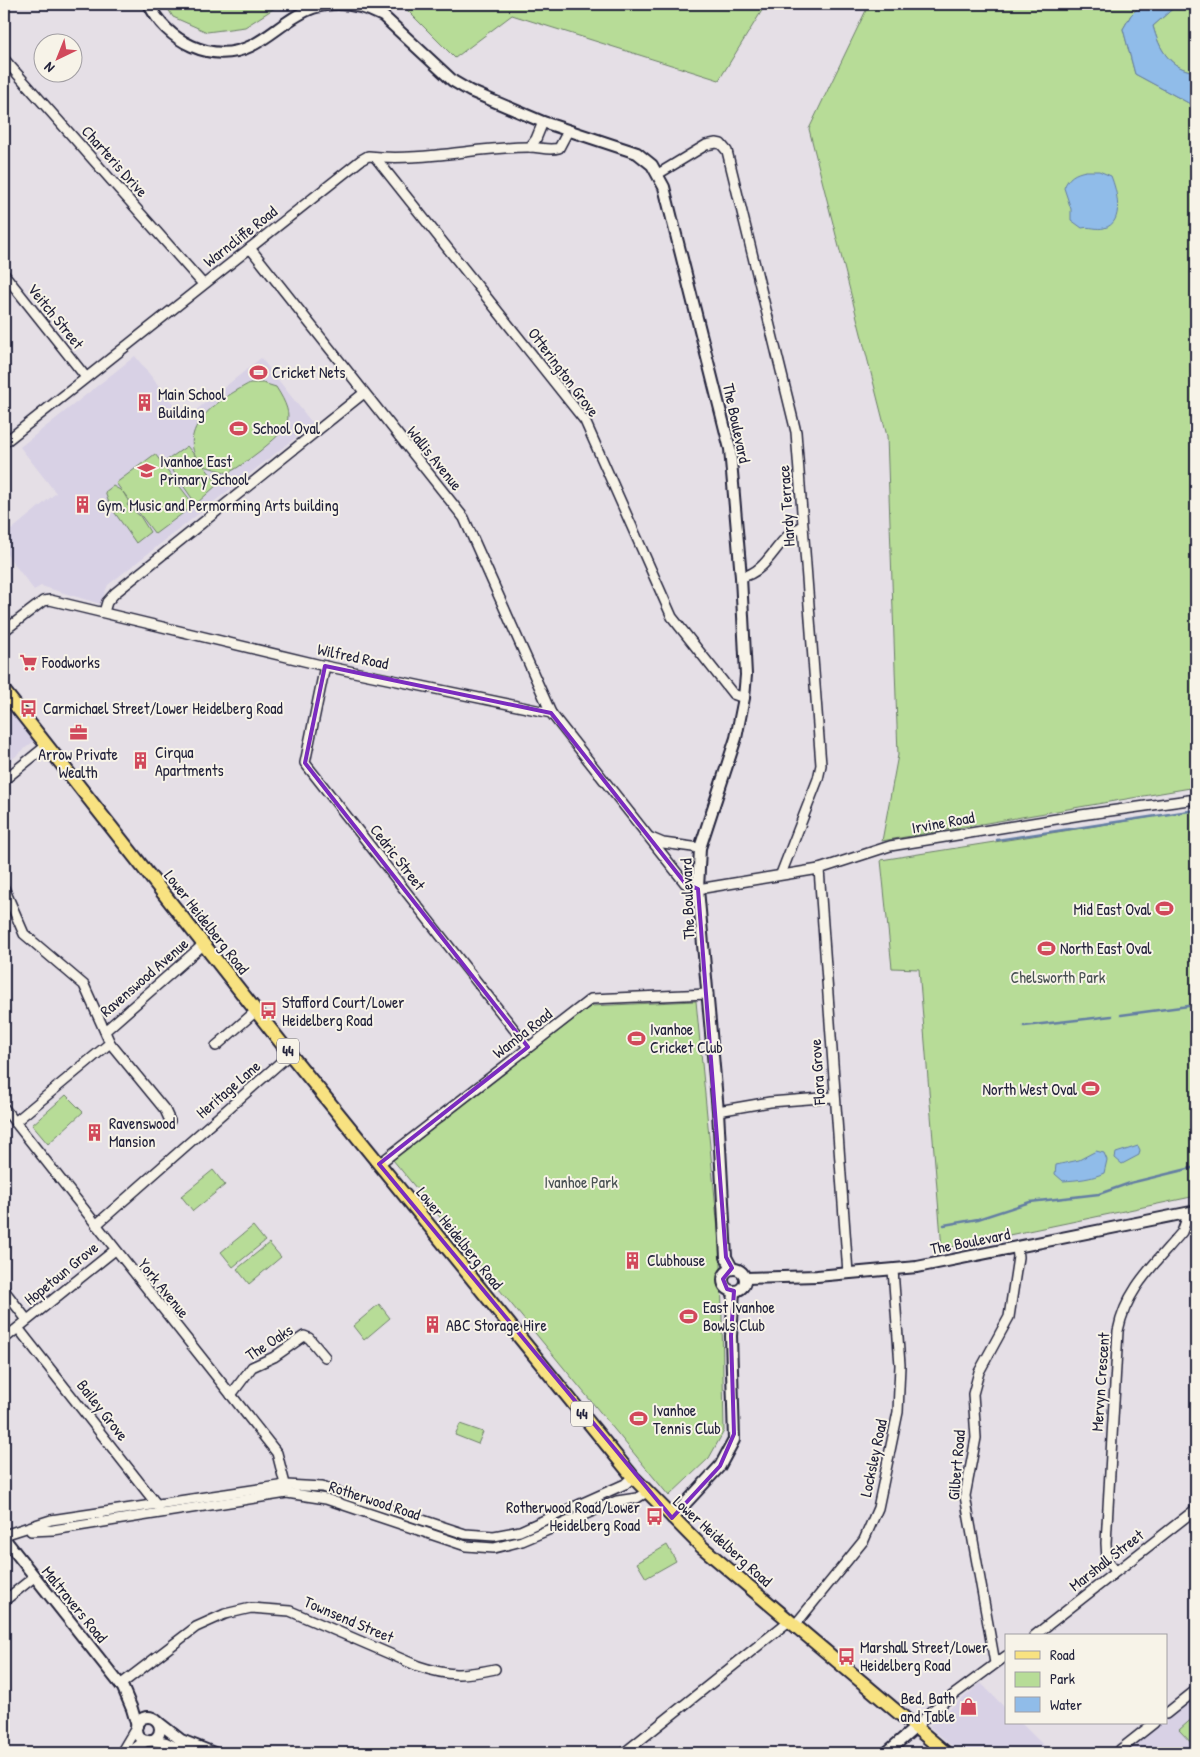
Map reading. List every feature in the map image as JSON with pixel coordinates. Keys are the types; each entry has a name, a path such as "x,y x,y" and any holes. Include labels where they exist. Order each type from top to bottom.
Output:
{"main road":[{"name":"Lower Heidelberg Road","path":"4,691 290,1054 633,1477 672,1518 792,1623 946,1753"}],"street":[{"name":"The Boulevard","path":"149,4 167,31 189,46 227,53 250,47 313,8 352,4 370,10 384,16 453,81 470,91 543,122 637,153 652,165 664,187 730,449 741,577 746,675 744,698 736,738 700,848 698,889 718,1111 726,1257 732,1268"},
{"name":"Charteris Drive","path":"4,59 203,284"},
{"path":"530,147 543,122"},
{"name":"Warncliffe Road","path":"4,443 86,376 368,156 441,155 530,147 550,150 559,148 568,131"},
{"name":"Hardy Terrace","path":"658,174 706,146 716,143 721,144 727,151 794,423 821,765 818,779 781,874"},
{"name":"Otterington Grove","path":"375,157 585,421 672,617 733,694 744,698"},
{"name":"Wallis Avenue","path":"250,248 464,518 551,713"},
{"name":"Veitch Street","path":"4,274 86,376"},
{"path":"104,612 107,602 115,594 364,393"},
{"path":"741,577 752,575 791,534 802,527"},
{"name":"Wilfred Road","path":"4,631 43,601 50,600 326,666 551,713"},
{"name":"Cedric Street","path":"326,666 305,762 528,1047"},
{"path":"551,713 685,883 698,889"},
{"path":"4,780 46,746"},
{"name":"Irvine Road","path":"698,889 819,869 890,846 1081,815 1196,799"},
{"path":"650,838 664,843 700,848"},
{"name":"Flora Grove","path":"819,869 848,1273"},
{"path":"4,888 24,934 84,985 110,1043 165,1110 170,1120"},
{"name":"Ravenswood Avenue","path":"105,1032 204,944"},
{"name":"Wamba Road","path":"379,1164 591,999 708,994"},
{"path":"216,1046 256,1011"},
{"name":"Ravenswood Avenue","path":"16,1122 110,1043"},
{"name":"Heritage Lane","path":"96,1226 290,1054"},
{"path":"718,1111 770,1102 834,1098"},
{"name":"York Avenue","path":"4,1108 278,1453 286,1489"},
{"name":"The Boulevard","path":"746,1278 893,1270 1196,1211"},
{"name":"Mervyn Crescent","path":"1115,1572 1107,1560 1106,1543 1118,1332 1121,1313 1134,1288 1182,1232 1186,1221 1186,1213"},
{"name":"Gilbert Road","path":"995,1663 964,1496 976,1438 973,1394 979,1372 1009,1317 1018,1256 1017,1247"},
{"name":"Hopetoun Grove","path":"4,1339 115,1250"},
{"path":"732,1268 742,1272 746,1278 744,1286 734,1291 727,1289 723,1283 724,1275 732,1268"},
{"name":"Locksley Road","path":"624,1753 792,1623 864,1540 878,1508 898,1412 900,1365 893,1270"},
{"path":"4,1290 28,1320"},
{"path":"672,1518 720,1466 734,1440 731,1336 734,1291"},
{"name":"Bailey Grove","path":"18,1328 157,1504 161,1513"},
{"name":"The Oaks","path":"231,1395 252,1367 274,1357 304,1336 309,1338 325,1357"},
{"name":"Rotherwood Road","path":"4,1537 51,1520 157,1504 286,1489 322,1487 466,1534 494,1536 520,1532 625,1484 633,1477"},
{"name":"Rotherwood Road","path":"23,1531 53,1530 161,1513 286,1489 326,1499 466,1546 494,1548 522,1541 617,1501 637,1498 647,1492"},
{"name":"Marshall Street","path":"1037,1634 1196,1509"},
{"name":"Maltravers Road","path":"4,1537 121,1686 133,1696 141,1710 181,1740 214,1753"},
{"path":"4,1601 34,1577"},
{"name":"Townsend Street","path":"121,1686 196,1627 225,1614 251,1608 290,1611 436,1672 466,1676 495,1669"},
{"path":"886,1753 933,1710 1005,1657"},
{"name":"Maltravers Road","path":"121,1686 132,1709 137,1726"},
{"path":"1168,1712 1196,1690"},
{"path":"121,1753 142,1718 155,1720 160,1731 150,1740 125,1753"},
{"path":"1116,1753 1153,1724"},
{"path":"137,1726 140,1737 169,1744 186,1753"}],"highlighted area":[{"path":"325,666 551,713 685,883 698,889 726,1257 732,1268 723,1279 727,1289 734,1291 731,1336 734,1434 720,1466 672,1518 379,1164 528,1047 305,763"}],"shaded area":[{"name":"Ivanhoe East Primary School","path":"135,356 185,419 261,358 313,424 108,585 100,604 41,586 34,590 4,551 4,536 56,493 20,447"},
{"path":"4,705 34,741 4,766"},
{"path":"981,1683 1005,1708 1005,1724 1022,1724 1051,1753 960,1753 929,1726"},
{"path":"1196,1695 1196,1753 1122,1753 1159,1724 1168,1724 1168,1716"}],"green space":[{"path":"165,4 281,4 245,27 207,32 173,17"},
{"path":"401,4 766,4 719,80 512,15 455,58"},
{"path":"869,4 1142,4 1131,15 1123,29 1135,74 1196,107 1196,787 882,841 898,755 887,436 809,129"},
{"path":"1178,4 1196,4 1196,72 1179,67 1167,56 1162,50 1153,26"},
{"name":"School Oval","path":"250,383 263,383 276,387 287,408 287,423 270,443 228,473 204,466 218,484 196,504 166,461 187,446 196,457 192,445 194,433 199,422 217,404"},
{"path":"155,454 194,505 155,534 123,492 129,502 127,505 140,516 150,532 136,543 110,506 105,492 113,486 122,491 116,483"},
{"name":"Chelsworth Park","path":"1196,810 1196,1196 942,1249 919,969 892,968 881,860"},
{"name":"Ivanhoe Park","path":"696,1001 721,1261 724,1431 709,1458 669,1496 393,1160 591,1006"},
{"path":"66,1095 83,1112 48,1144 32,1125"},
{"path":"213,1170 225,1185 193,1211 181,1196"},
{"path":"253,1226 265,1241 233,1267 221,1252"},
{"path":"269,1243 281,1257 249,1284 237,1269"},
{"path":"379,1304 390,1318 364,1340 353,1326"},
{"path":"460,1424 483,1432 478,1444 455,1435"},
{"path":"667,1545 676,1561 646,1578 637,1563"},
{"path":"1196,1715 1196,1748 1179,1730"}],"water":[{"path":"1142,4 1178,4 1153,26 1162,50 1167,56 1179,67 1196,72 1196,107 1135,74 1123,29 1131,15"},
{"path":"1086,171 1099,171 1111,176 1113,182 1117,198 1117,213 1111,225 1104,228 1082,228 1071,220 1071,209 1064,188 1072,176"},
{"path":"1138,1146 1140,1150 1139,1155 1122,1164 1115,1158 1116,1153"},
{"path":"1096,1151 1104,1153 1107,1160 1104,1173 1079,1180 1063,1181 1055,1174 1056,1165 1079,1160"}],"waterway":[{"path":"997,840 1196,810"},
{"path":"1121,1015 1196,1005"},
{"path":"1024,1026 1112,1016"},
{"path":"944,1225 978,1219 1030,1202 1099,1194 1130,1183 1196,1167"}],"place":[{"name":"Cricket Nets","path":"258,372"},
{"name":"Main School Building","path":"144,403"},
{"name":"School Oval","path":"239,428"},
{"name":"Ivanhoe East Primary School","path":"146,470"},
{"name":"Gym, Music and Permorming Arts building","path":"83,505"},
{"name":"Foodworks","path":"28,662"},
{"name":"Carmichael Street/Lower Heidelberg Road","path":"29,708"},
{"name":"Arrow Private Wealth","path":"78,733"},
{"name":"Cirqua Apartments","path":"141,761"},
{"name":"Mid East Oval","path":"1165,909"},
{"name":"North East Oval","path":"1046,948"},
{"name":"Stafford Court/Lower Heidelberg Road","path":"268,1011"},
{"name":"Ivanhoe Cricket Club","path":"636,1038"},
{"name":"North West Oval","path":"1091,1089"},
{"name":"Ravenswood Mansion","path":"95,1132"},
{"name":"Clubhouse","path":"633,1260"},
{"name":"East Ivanhoe Bowls Club","path":"689,1316"},
{"name":"ABC Storage Hire","path":"432,1325"},
{"name":"Ivanhoe Tennis Club","path":"639,1419"},
{"name":"Rotherwood Road/Lower Heidelberg Road","path":"654,1516"},
{"name":"Marshall Street/Lower Heidelberg Road","path":"846,1656"},
{"name":"Bed, Bath and Table","path":"969,1707"}]}
